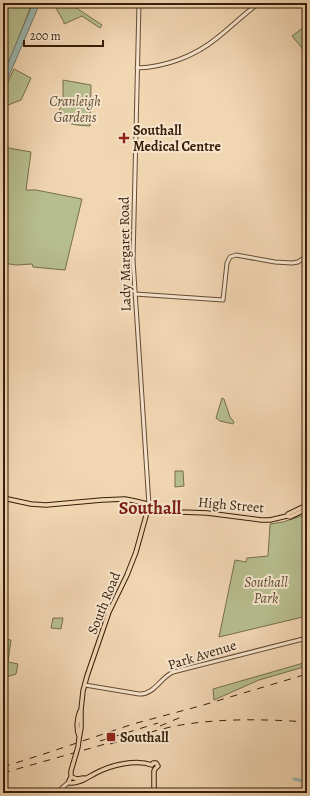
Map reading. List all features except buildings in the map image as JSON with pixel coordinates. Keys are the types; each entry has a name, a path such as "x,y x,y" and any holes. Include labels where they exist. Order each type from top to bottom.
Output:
{"main road":[{"name":"High Street","path":"3,498 41,505 118,499 130,500 180,512 207,513 270,520 287,516"},
{"name":"South Road","path":"73,778 71,771 78,747 81,728 81,710 89,668 109,612 127,575 136,552 149,505"},
{"path":"287,516 288,514 307,505"},
{"path":"287,516 290,517 307,509"},
{"path":"90,776 79,779 69,779 69,782 72,784 84,780 107,768 140,762 154,767 154,793"},
{"path":"73,778 75,780 74,783"}],"street":[{"name":"Lady Margaret Road","path":"139,3 133,253 149,505"},
{"path":"138,68 165,64 199,50 217,38 260,3"},
{"path":"135,294 223,300 227,263 232,256 239,255 267,261 295,263 300,262 307,256"},
{"name":"Park Avenue","path":"85,685 146,694 173,672 307,638"},
{"path":"59,793 69,782"}],"green space":[{"path":"3,3 33,3 13,53 3,72"},
{"path":"53,3 69,3 102,25 100,28 82,16 64,24"},
{"path":"307,25 307,54 292,36"},
{"path":"14,69 31,78 21,100 3,107 3,92"},
{"name":"Cranleigh Gardens","path":"63,80 91,85 90,126 57,121 63,96"},
{"path":"3,147 31,152 26,190 36,190 82,199 65,270 33,267 32,264 16,265 3,263"},
{"path":"222,398 224,399 230,417 234,422 233,424 220,421 216,418"},
{"path":"175,471 183,471 184,486 175,487"},
{"name":"Southall Park","path":"307,514 307,616 219,637 235,560 246,562 247,558 268,556 270,524 283,522"},
{"path":"53,618 63,618 61,629 51,628"},
{"path":"3,639 11,640 8,662 18,664 16,674 3,678"},
{"path":"307,662 307,666 259,680 214,700 213,689"}],"water":[{"path":"33,3 40,3 3,90 3,75"}],"waterway":[{"path":"294,779 307,782"}],"railway":[{"path":"3,767 133,724 200,706 307,674"},
{"path":"160,726 186,715"},
{"path":"110,744 159,730 192,723 241,720 307,722"},
{"path":"100,741 158,723"},
{"path":"3,773 109,743"}],"place":[{"name":"Southall Medical Centre","path":"124,138"},
{"name":"Southall","path":"111,737"}],"district":[{"name":"Southall","path":"150,508"}]}
